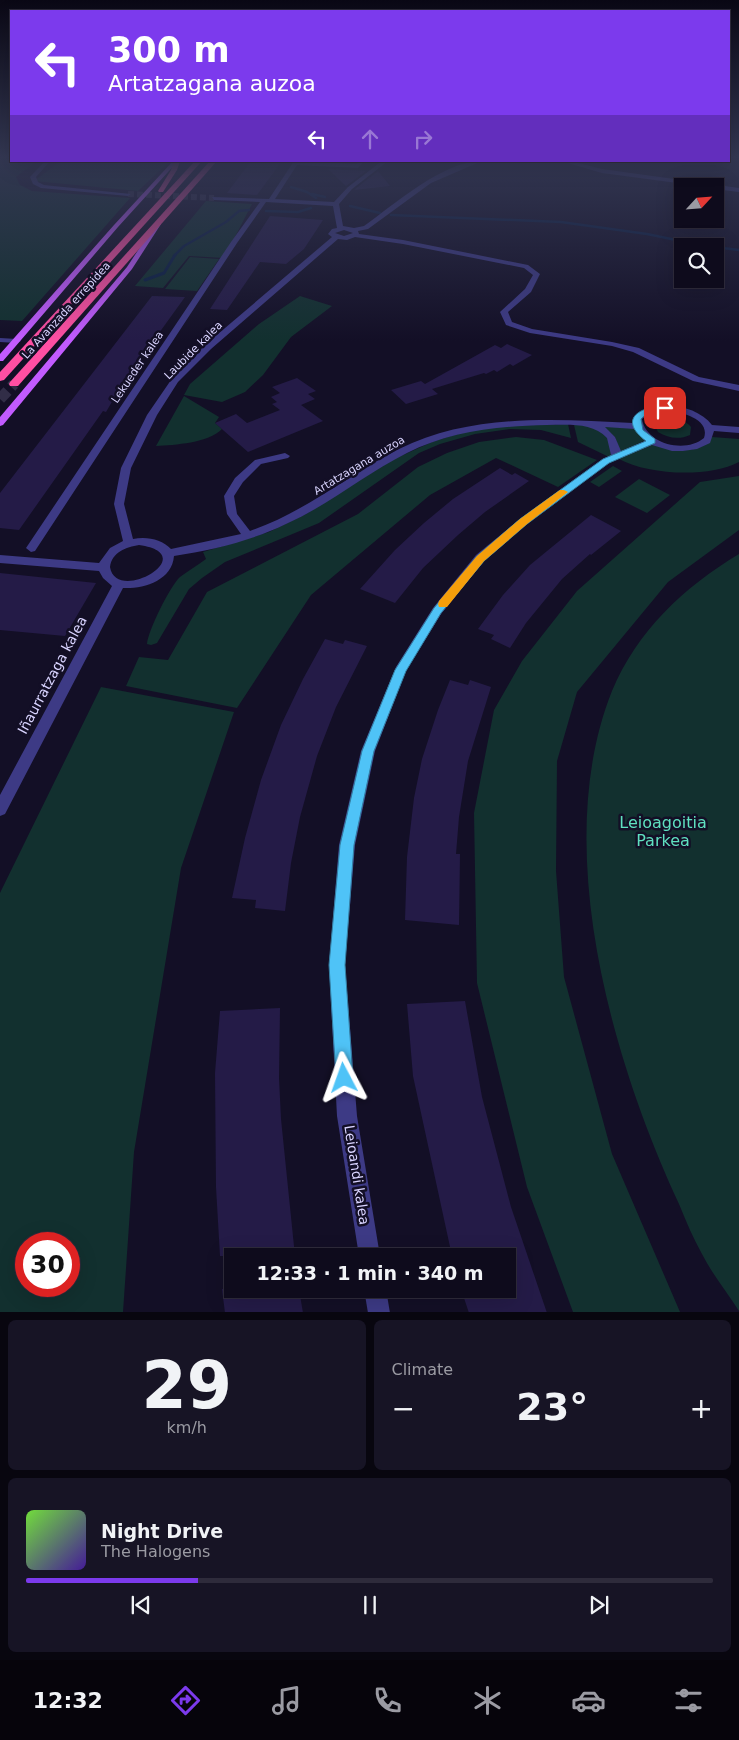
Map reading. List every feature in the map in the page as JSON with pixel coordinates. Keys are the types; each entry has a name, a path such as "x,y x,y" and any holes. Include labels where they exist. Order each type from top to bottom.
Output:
{"highway":[{"path":"131,234 141,219"},
{"name":"La Avanzada errepidea","path":"0,378 145,219"},
{"name":"La Avanzada errepidea","path":"14,384 160,220"}],"main road":[{"path":"0,359 123,219"},
{"path":"0,423 130,268 160,220"}],"street":[{"name":"Lekueder kalea","path":"31,548 234,242 253,219"},
{"path":"339,219 340,228"},
{"path":"378,219 366,228 355,232 346,238 336,237 331,233 340,228 355,232 526,266 537,274 536,280 530,289 514,301 504,312 509,323 530,332 612,344 636,350 696,378 739,388"},
{"name":"Laubide kalea","path":"129,543 119,504 126,468 152,415 175,380 208,347 336,237"},
{"path":"0,340 17,341"},
{"path":"665,408 692,414 703,421 709,428 708,440 694,447 673,448 652,441 645,436 637,426 637,419 642,413 652,409 665,408"},
{"name":"Artatzagana auzoa","path":"169,553 200,549 248,536 294,517 390,458 430,440 470,428 499,424 546,422 637,426"},
{"path":"592,424 604,430 614,441 616,456"},
{"path":"709,428 739,430"},
{"name":"Leioandi kalea","path":"369,1248 347,1116 337,965 347,845 368,751 400,670 420,635 480,558 524,521 616,456 652,441"},
{"path":"248,536 232,514 229,496 239,480 258,462 286,456"},
{"path":"139,541 157,543 169,553 170,560 167,567 152,580 141,584 120,584 111,580 105,574 103,567 105,559 110,553 129,543 139,541"},
{"path":"0,559 103,567"},
{"name":"Iñaurratzaga kalea","path":"0,808 120,584"},
{"path":"377,1298 379,1312"}],"green space":[{"path":"0,219 111,219 22,321 0,320"},
{"path":"191,219 244,219 224,258 189,256 163,288 135,286"},
{"path":"190,257 219,259 197,291 165,289"},
{"path":"300,296 332,306 291,337 263,375 245,392 222,402 184,395 190,384 259,324"},
{"path":"184,396 219,417 215,423 222,429 216,434 200,440 182,444 156,446"},
{"path":"668,417 681,420 689,425 691,427 690,435 674,438 658,432 654,424 656,420"},
{"path":"568,424 571,438 541,430 510,429 475,434 440,444 419,453 319,523 225,562 202,578 189,589 157,643 147,644 155,619 171,589 180,577 206,559 203,552 269,532 306,514 392,460 432,442 467,431 496,426"},
{"path":"574,425 591,425 608,436 614,455 609,457 578,442"},
{"path":"602,426 634,427 646,440 620,452 615,437"},
{"path":"516,437 544,440 597,460 558,487 496,458 430,495 311,595 237,708 126,686 139,657 168,660 207,592 358,514 418,467 447,453 479,442"},
{"path":"712,437 739,439 739,462 712,471 679,472 646,468 619,459 653,443 677,450 684,450 699,447"},
{"path":"613,466 622,471 599,487 590,482"},
{"path":"739,476 739,530 668,582 577,692 557,761 556,871 564,977 612,1154 680,1312 573,1312 527,1187 477,983 474,813 494,710 522,661 577,591 700,482"},
{"path":"639,479 670,495 647,513 615,497"},
{"name":"Leioagoitia Parkea","path":"739,554 739,1311 710,1269 693,1236 654,1147 632,1085 612,1019 597,952 588,883 587,816 594,752 612,691 622,669 664,612 699,581"},
{"path":"101,687 234,712 181,868 134,1152 123,1312 0,1312 0,893"}],"building":[{"path":"268,219 323,220 304,249 286,264 260,262 227,310 210,309"},
{"path":"152,296 185,297 123,383 106,412 103,411 19,530 0,528 0,493"},
{"path":"507,344 532,355 513,366 510,364 497,372 494,370 432,389 438,394 406,404 391,390 421,381 425,384 495,345 501,348"},
{"path":"297,378 316,391 308,394 315,399 301,405 323,421 248,452 215,423 236,414 247,423 280,410 272,404 277,402 271,397 280,393 272,387"},
{"path":"500,468 512,475 515,473 529,481 485,512 458,535 423,568 395,603 360,589 395,550 424,523 453,499"},
{"path":"591,515 621,531 590,554 562,579 526,623 510,648 491,639 494,635 478,629 503,595 530,565"},
{"path":"0,573 96,583 65,636 0,630"},
{"path":"325,639 343,644 345,640 367,646 336,707 317,756 300,817 291,863 285,911 255,908 256,900 232,898 245,838 261,780 281,725"},
{"path":"450,680 468,685 470,680 491,687 468,761 459,817 456,854 460,854 459,925 405,920 407,857 414,798 422,759"},
{"path":"465,1001 482,1097 511,1207 547,1312 469,1312 464,1298 516,1298 516,1248 450,1248 413,1076 407,1004"},
{"path":"280,1008 279,1078 281,1119 294,1248 224,1248 224,1256 220,1256 216,1187 215,1073 220,1011"},
{"path":"222,1289 224,1289 224,1298 300,1298 303,1312 225,1312"}],"waterway":[{"path":"175,255 184,246 229,219"},
{"path":"494,219 561,222 674,240"},
{"path":"724,248 739,250"},
{"path":"145,280 164,273 175,255"}],"tunnel":[{"path":"0,399 14,384"}],"slow traffic":[{"path":"443,604 480,558 524,521 564,492"}],"route":[{"path":"344,1078 337,965 347,845 368,751 400,670 420,635 437,611 480,558 524,521 606,461 652,441 640,432 637,426 637,419 642,413 652,409 665,408"}]}
